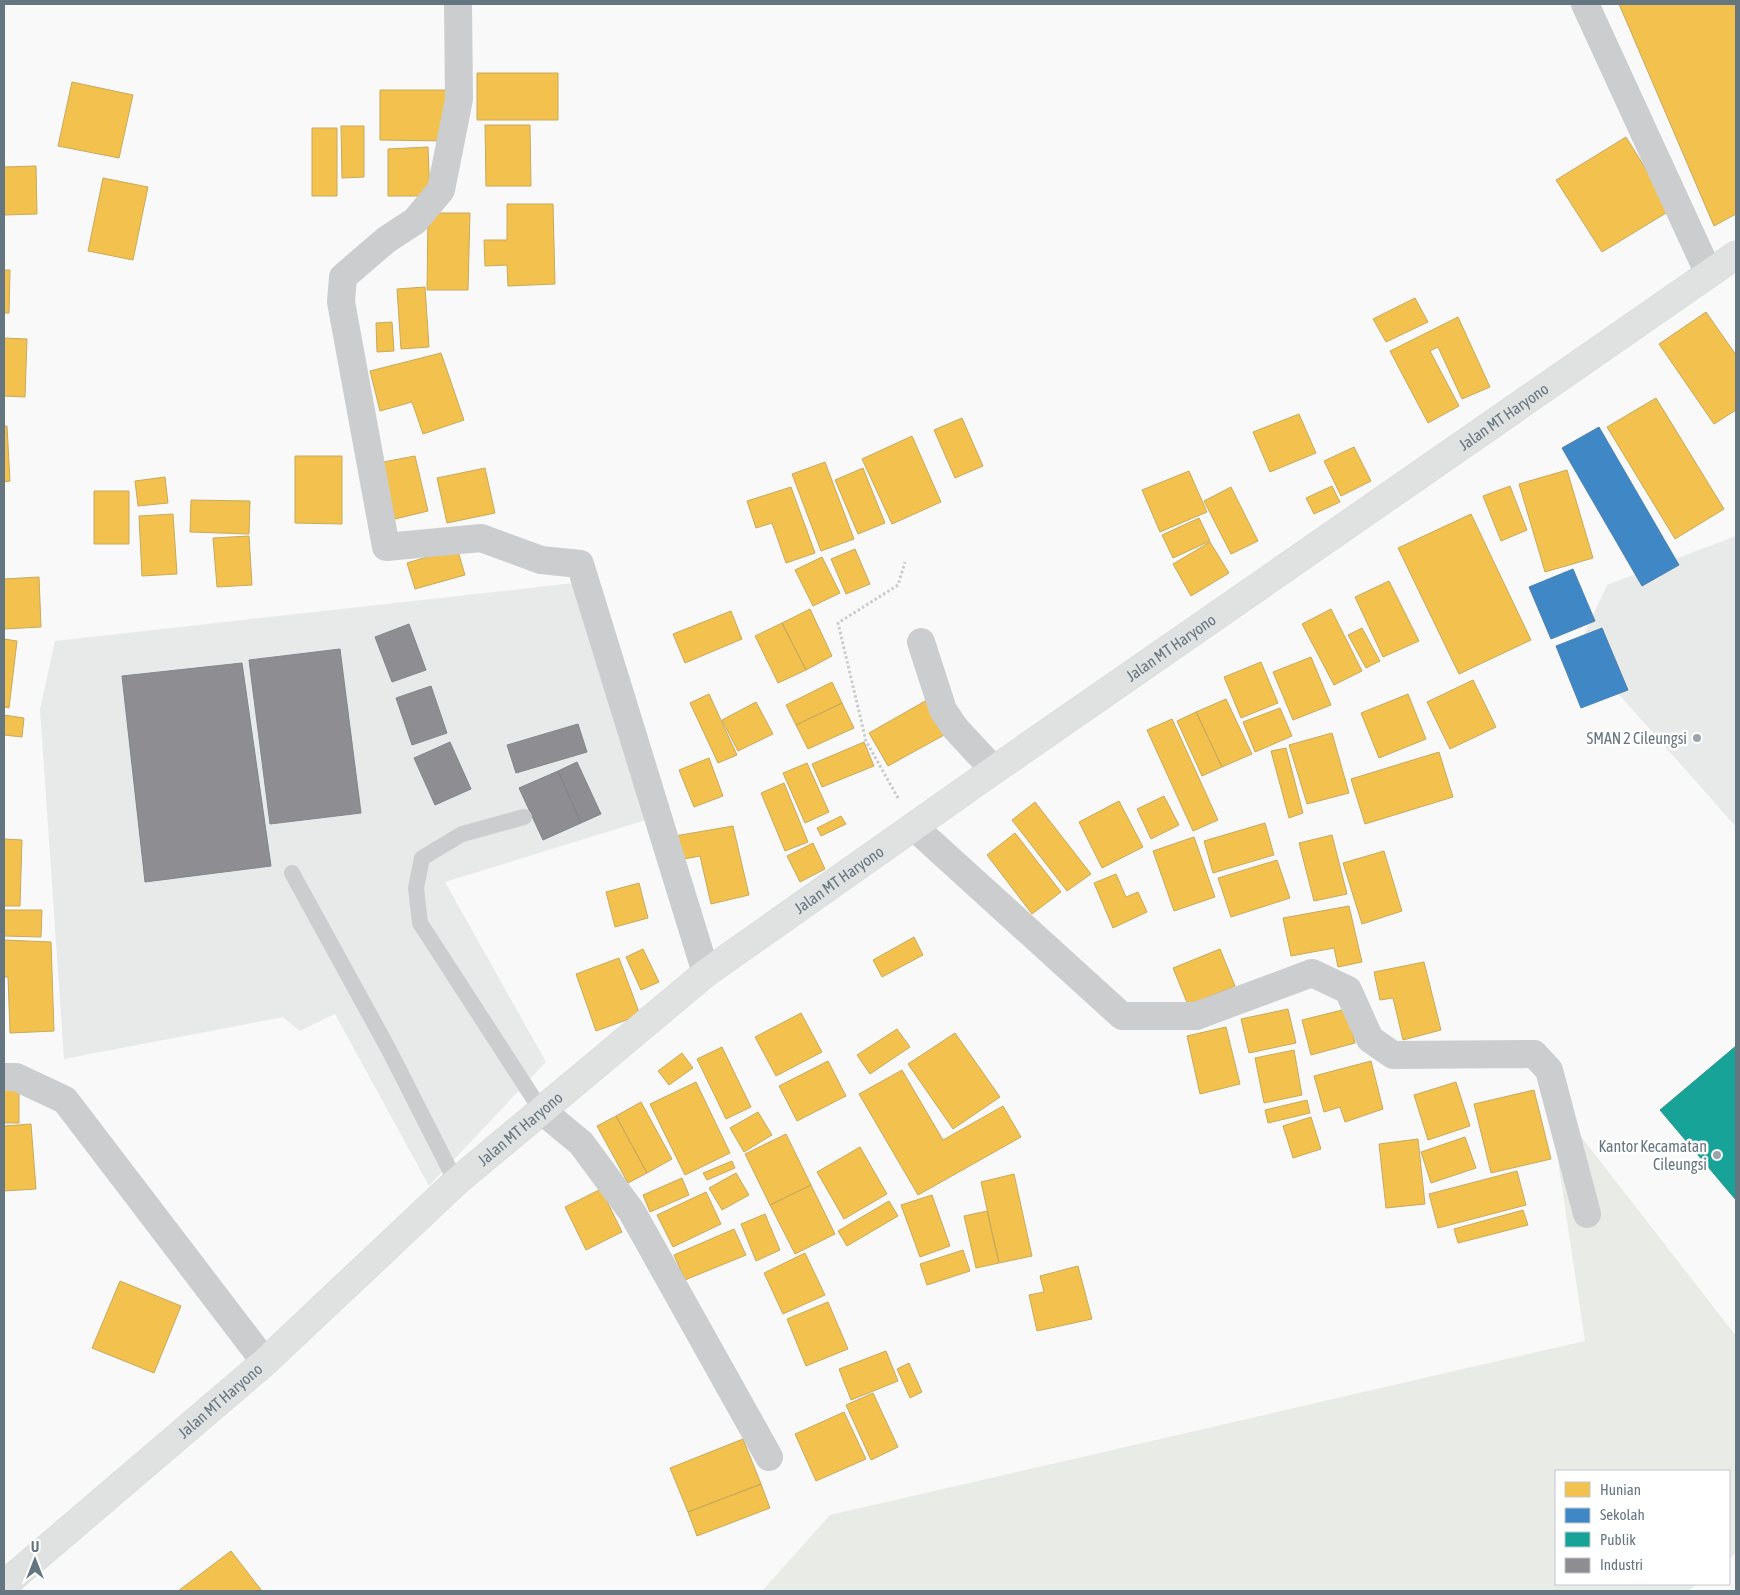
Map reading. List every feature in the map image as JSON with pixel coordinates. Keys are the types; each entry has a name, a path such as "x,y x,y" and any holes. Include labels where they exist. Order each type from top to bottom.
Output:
{"main road":[{"name":"Jalan MT Haryono","path":"4,1585 265,1362 456,1182 706,973 994,770 1736,255"}],"street":[{"path":"458,4 459,100 442,190 414,221 386,240 343,277 341,302 386,547 481,538 541,560 580,564 706,973"},
{"path":"1585,4 1709,274"},
{"path":"921,642 943,710 955,728 994,770"},
{"path":"914,827 1122,1016 1196,1016 1312,973 1348,990 1370,1038 1393,1055 1534,1054 1548,1070 1588,1214"},
{"path":"4,1077 16,1077 66,1100 265,1362"},
{"path":"541,1110 581,1143 632,1212 769,1458"}],"lane":[{"path":"524,817 462,834 422,858 416,888 420,923 541,1110"},
{"path":"292,873 389,1050 456,1182"}],"path":[{"path":"905,562 898,586 838,623 866,741 914,827"}],"shaded area":[{"name":"SMAN 2 Cileungsi","path":"1736,536 1736,827 1578,648 1607,585"},
{"path":"575,583 649,819 445,882 546,1062 429,1186 335,1014 300,1031 283,1017 64,1059 40,709 55,641"},
{"path":"1548,1094 1736,1336 1736,1553 1730,1558 1730,1470 1555,1470 1555,1585 1696,1585 1688,1591 762,1591 830,1515 1585,1341"}],"building: Hunian":[{"path":"1619,4 1736,4 1736,214 1714,226"},
{"path":"477,73 558,73 558,120 477,120"},
{"path":"72,82 133,95 119,158 58,146"},
{"path":"380,90 449,90 448,141 380,140"},
{"path":"485,125 530,125 531,186 486,186"},
{"path":"341,126 364,126 364,177 342,178"},
{"path":"312,128 337,128 337,196 312,196"},
{"path":"1626,137 1671,210 1602,252 1556,180"},
{"path":"428,147 430,196 388,196 388,149"},
{"path":"36,166 37,214 4,215 4,167"},
{"path":"103,178 148,187 133,260 88,251"},
{"path":"507,204 553,204 555,284 508,286 507,265 485,266 484,240 507,240"},
{"path":"428,213 470,213 468,290 427,290"},
{"path":"4,270 10,270 9,313 4,313"},
{"path":"425,287 429,347 401,349 397,289"},
{"path":"1415,298 1428,322 1386,342 1373,319"},
{"path":"1706,312 1736,355 1736,410 1714,424 1659,344"},
{"path":"1458,317 1490,387 1462,399 1438,347 1430,351 1459,406 1428,423 1390,351"},
{"path":"392,322 394,351 377,352 376,323"},
{"path":"4,338 27,339 25,397 4,396"},
{"path":"441,353 464,420 423,434 412,402 380,411 370,371"},
{"path":"1656,398 1724,509 1675,539 1607,427"},
{"path":"1299,414 1316,453 1270,472 1253,432"},
{"path":"962,418 983,466 955,478 934,430"},
{"path":"4,426 7,426 10,481 4,482"},
{"path":"912,436 941,502 892,524 862,459"},
{"path":"1354,447 1371,481 1341,496 1324,461"},
{"path":"295,456 342,456 342,524 295,523"},
{"path":"415,456 428,511 391,520 378,463"},
{"path":"825,462 854,539 821,551 792,474"},
{"path":"485,468 495,513 447,523 437,478"},
{"path":"863,468 885,523 858,534 835,480"},
{"path":"1567,470 1593,558 1545,572 1519,484"},
{"path":"1189,471 1207,512 1160,532 1142,490"},
{"path":"165,477 168,503 138,506 135,481"},
{"path":"1332,486 1340,502 1314,514 1306,498"},
{"path":"1510,486 1527,530 1501,541 1483,496"},
{"path":"791,487 815,553 786,563 772,523 756,528 747,501"},
{"path":"1231,487 1258,541 1231,554 1204,501"},
{"path":"94,491 129,491 129,544 94,544"},
{"path":"191,500 250,501 249,534 190,532"},
{"path":"173,514 177,574 142,576 139,516"},
{"path":"1471,514 1531,640 1459,674 1398,548"},
{"path":"1199,518 1210,541 1173,558 1162,535"},
{"path":"249,536 252,585 217,587 213,538"},
{"path":"1210,542 1229,573 1191,596 1173,564"},
{"path":"457,548 465,575 415,589 407,563"},
{"path":"855,549 870,584 846,594 831,559"},
{"path":"822,557 840,593 813,606 795,570"},
{"path":"39,577 41,627 4,629 4,579"},
{"path":"1389,581 1419,641 1383,657 1355,597"},
{"path":"810,609 832,656 806,670 782,623"},
{"path":"1331,609 1362,671 1334,685 1302,624"},
{"path":"731,611 742,639 685,663 673,634"},
{"path":"782,623 806,670 778,683 755,636"},
{"path":"1362,628 1380,661 1366,668 1348,635"},
{"path":"4,639 17,641 9,708 4,707"},
{"path":"1311,657 1331,705 1293,720 1273,672"},
{"path":"1261,662 1278,703 1241,718 1224,677"},
{"path":"1473,680 1496,727 1450,749 1427,702"},
{"path":"832,682 842,703 796,725 786,705"},
{"path":"709,694 737,755 718,763 690,703"},
{"path":"1408,694 1426,739 1379,758 1361,713"},
{"path":"1226,699 1252,754 1222,767 1196,712"},
{"path":"927,700 946,734 888,766 869,733"},
{"path":"756,702 773,734 738,751 722,720"},
{"path":"842,703 854,728 808,749 796,725"},
{"path":"1280,708 1292,736 1255,752 1243,722"},
{"path":"1196,712 1222,767 1202,776 1177,721"},
{"path":"4,715 24,718 22,737 4,735"},
{"path":"1172,719 1218,820 1193,831 1147,730"},
{"path":"1332,733 1349,793 1307,804 1289,745"},
{"path":"864,742 874,766 822,787 812,764"},
{"path":"1286,748 1303,813 1289,818 1271,751"},
{"path":"1439,752 1453,797 1365,824 1351,779"},
{"path":"709,758 723,796 694,807 679,770"},
{"path":"807,763 829,812 805,823 783,773"},
{"path":"784,783 808,842 785,851 761,793"},
{"path":"1164,796 1179,825 1151,839 1137,809"},
{"path":"1119,801 1143,847 1102,868 1079,822"},
{"path":"1035,802 1091,874 1067,891 1012,820"},
{"path":"841,816 846,824 821,836 817,828"},
{"path":"1265,823 1274,855 1213,873 1204,841"},
{"path":"733,826 749,895 711,904 700,856 679,860 675,836"},
{"path":"1015,833 1061,892 1032,914 987,855"},
{"path":"1332,835 1347,894 1314,901 1299,843"},
{"path":"1194,837 1215,897 1174,911 1153,851"},
{"path":"4,839 22,840 20,906 4,906"},
{"path":"813,843 825,869 800,882 787,856"},
{"path":"1384,851 1402,911 1362,924 1343,863"},
{"path":"1277,860 1290,898 1231,917 1218,878"},
{"path":"1116,874 1126,897 1138,892 1147,912 1113,928 1094,883"},
{"path":"639,883 648,918 615,927 606,892"},
{"path":"1349,906 1362,962 1338,967 1334,948 1291,956 1283,918"},
{"path":"4,910 42,910 41,937 4,936"},
{"path":"914,937 923,955 882,977 873,960"},
{"path":"4,940 51,942 54,1031 10,1033 8,977 4,977"},
{"path":"643,949 659,982 641,990 626,957"},
{"path":"1220,949 1235,986 1188,1005 1173,968"},
{"path":"619,958 640,1015 596,1031 576,974"},
{"path":"1424,962 1441,1030 1403,1040 1393,998 1380,1000 1374,972"},
{"path":"1288,1009 1296,1043 1249,1053 1241,1019"},
{"path":"1346,1009 1355,1043 1311,1055 1302,1020"},
{"path":"801,1013 822,1052 776,1076 755,1037"},
{"path":"1226,1027 1240,1084 1200,1094 1187,1036"},
{"path":"897,1029 910,1047 870,1074 857,1055"},
{"path":"955,1033 1000,1097 953,1129 908,1064"},
{"path":"722,1047 751,1107 726,1119 697,1059"},
{"path":"1294,1050 1302,1095 1264,1103 1255,1058"},
{"path":"682,1053 693,1068 669,1085 658,1071"},
{"path":"828,1061 846,1096 797,1121 779,1086"},
{"path":"1371,1061 1383,1109 1345,1122 1340,1107 1324,1112 1314,1076"},
{"path":"902,1070 943,1140 1003,1106 1021,1137 918,1195 859,1094"},
{"path":"696,1082 730,1153 685,1175 650,1104"},
{"path":"1456,1082 1470,1126 1428,1140 1414,1095"},
{"path":"4,1089 19,1089 19,1123 4,1123"},
{"path":"1534,1090 1551,1159 1491,1173 1474,1104"},
{"path":"1307,1100 1310,1113 1268,1123 1265,1110"},
{"path":"641,1102 672,1159 647,1173 616,1116"},
{"path":"758,1112 772,1135 744,1152 730,1128"},
{"path":"616,1116 647,1173 628,1183 597,1126"},
{"path":"1311,1117 1321,1149 1293,1158 1283,1126"},
{"path":"31,1124 36,1189 4,1191 4,1126"},
{"path":"786,1134 811,1185 770,1205 745,1154"},
{"path":"1465,1137 1476,1168 1431,1183 1421,1152"},
{"path":"1418,1139 1425,1204 1386,1208 1379,1144"},
{"path":"860,1147 887,1194 844,1219 817,1172"},
{"path":"732,1161 735,1168 707,1180 703,1173"},
{"path":"1517,1171 1526,1205 1438,1228 1429,1194"},
{"path":"736,1173 749,1195 722,1210 709,1188"},
{"path":"1014,1174 1032,1256 999,1263 981,1182"},
{"path":"682,1178 689,1195 650,1212 643,1195"},
{"path":"811,1185 835,1234 795,1254 770,1205"},
{"path":"601,1189 622,1232 586,1250 565,1207"},
{"path":"706,1192 721,1224 673,1247 657,1215"},
{"path":"932,1195 950,1246 920,1257 901,1205"},
{"path":"889,1201 898,1216 847,1246 838,1231"},
{"path":"1523,1210 1528,1225 1458,1243 1454,1229"},
{"path":"987,1211 999,1263 976,1268 964,1216"},
{"path":"765,1214 780,1250 756,1261 741,1224"},
{"path":"734,1229 746,1255 685,1280 674,1255"},
{"path":"963,1250 970,1271 927,1285 920,1264"},
{"path":"805,1253 825,1295 783,1314 764,1273"},
{"path":"1078,1266 1092,1319 1037,1331 1029,1295 1044,1292 1040,1276"},
{"path":"120,1281 181,1306 154,1373 92,1348"},
{"path":"828,1302 848,1349 806,1366 787,1319"},
{"path":"886,1351 898,1381 851,1400 839,1369"},
{"path":"909,1363 922,1392 910,1398 897,1369"},
{"path":"873,1393 898,1447 871,1460 846,1405"},
{"path":"844,1412 866,1459 816,1481 795,1434"},
{"path":"743,1439 761,1484 688,1512 670,1468"},
{"path":"761,1484 770,1508 697,1536 688,1512"},
{"path":"231,1551 262,1591 178,1591"}],"building: Sekolah":[{"path":"1599,427 1679,565 1642,586 1562,448"},
{"path":"1573,569 1595,621 1551,639 1529,587"},
{"path":"1602,628 1628,690 1581,708 1556,646"}],"building: Publik":[{"name":"Kantor Kecamatan Cileungsi","path":"1736,1046 1736,1200 1660,1110"}],"building: Industri":[{"path":"409,624 426,670 392,682 375,637"},
{"path":"340,649 361,813 270,824 249,660"},
{"path":"242,663 271,866 145,882 122,676"},
{"path":"431,686 447,733 412,745 396,698"},
{"path":"578,724 587,752 516,773 507,745"},
{"path":"450,742 471,789 435,805 414,758"},
{"path":"577,762 601,814 581,823 558,771"},
{"path":"558,771 581,823 543,840 519,788"}],"place":[{"name":"SMAN 2 Cileungsi","path":"1697,738"},
{"name":"Kantor Kecamatan Cileungsi","path":"1717,1155"}]}
